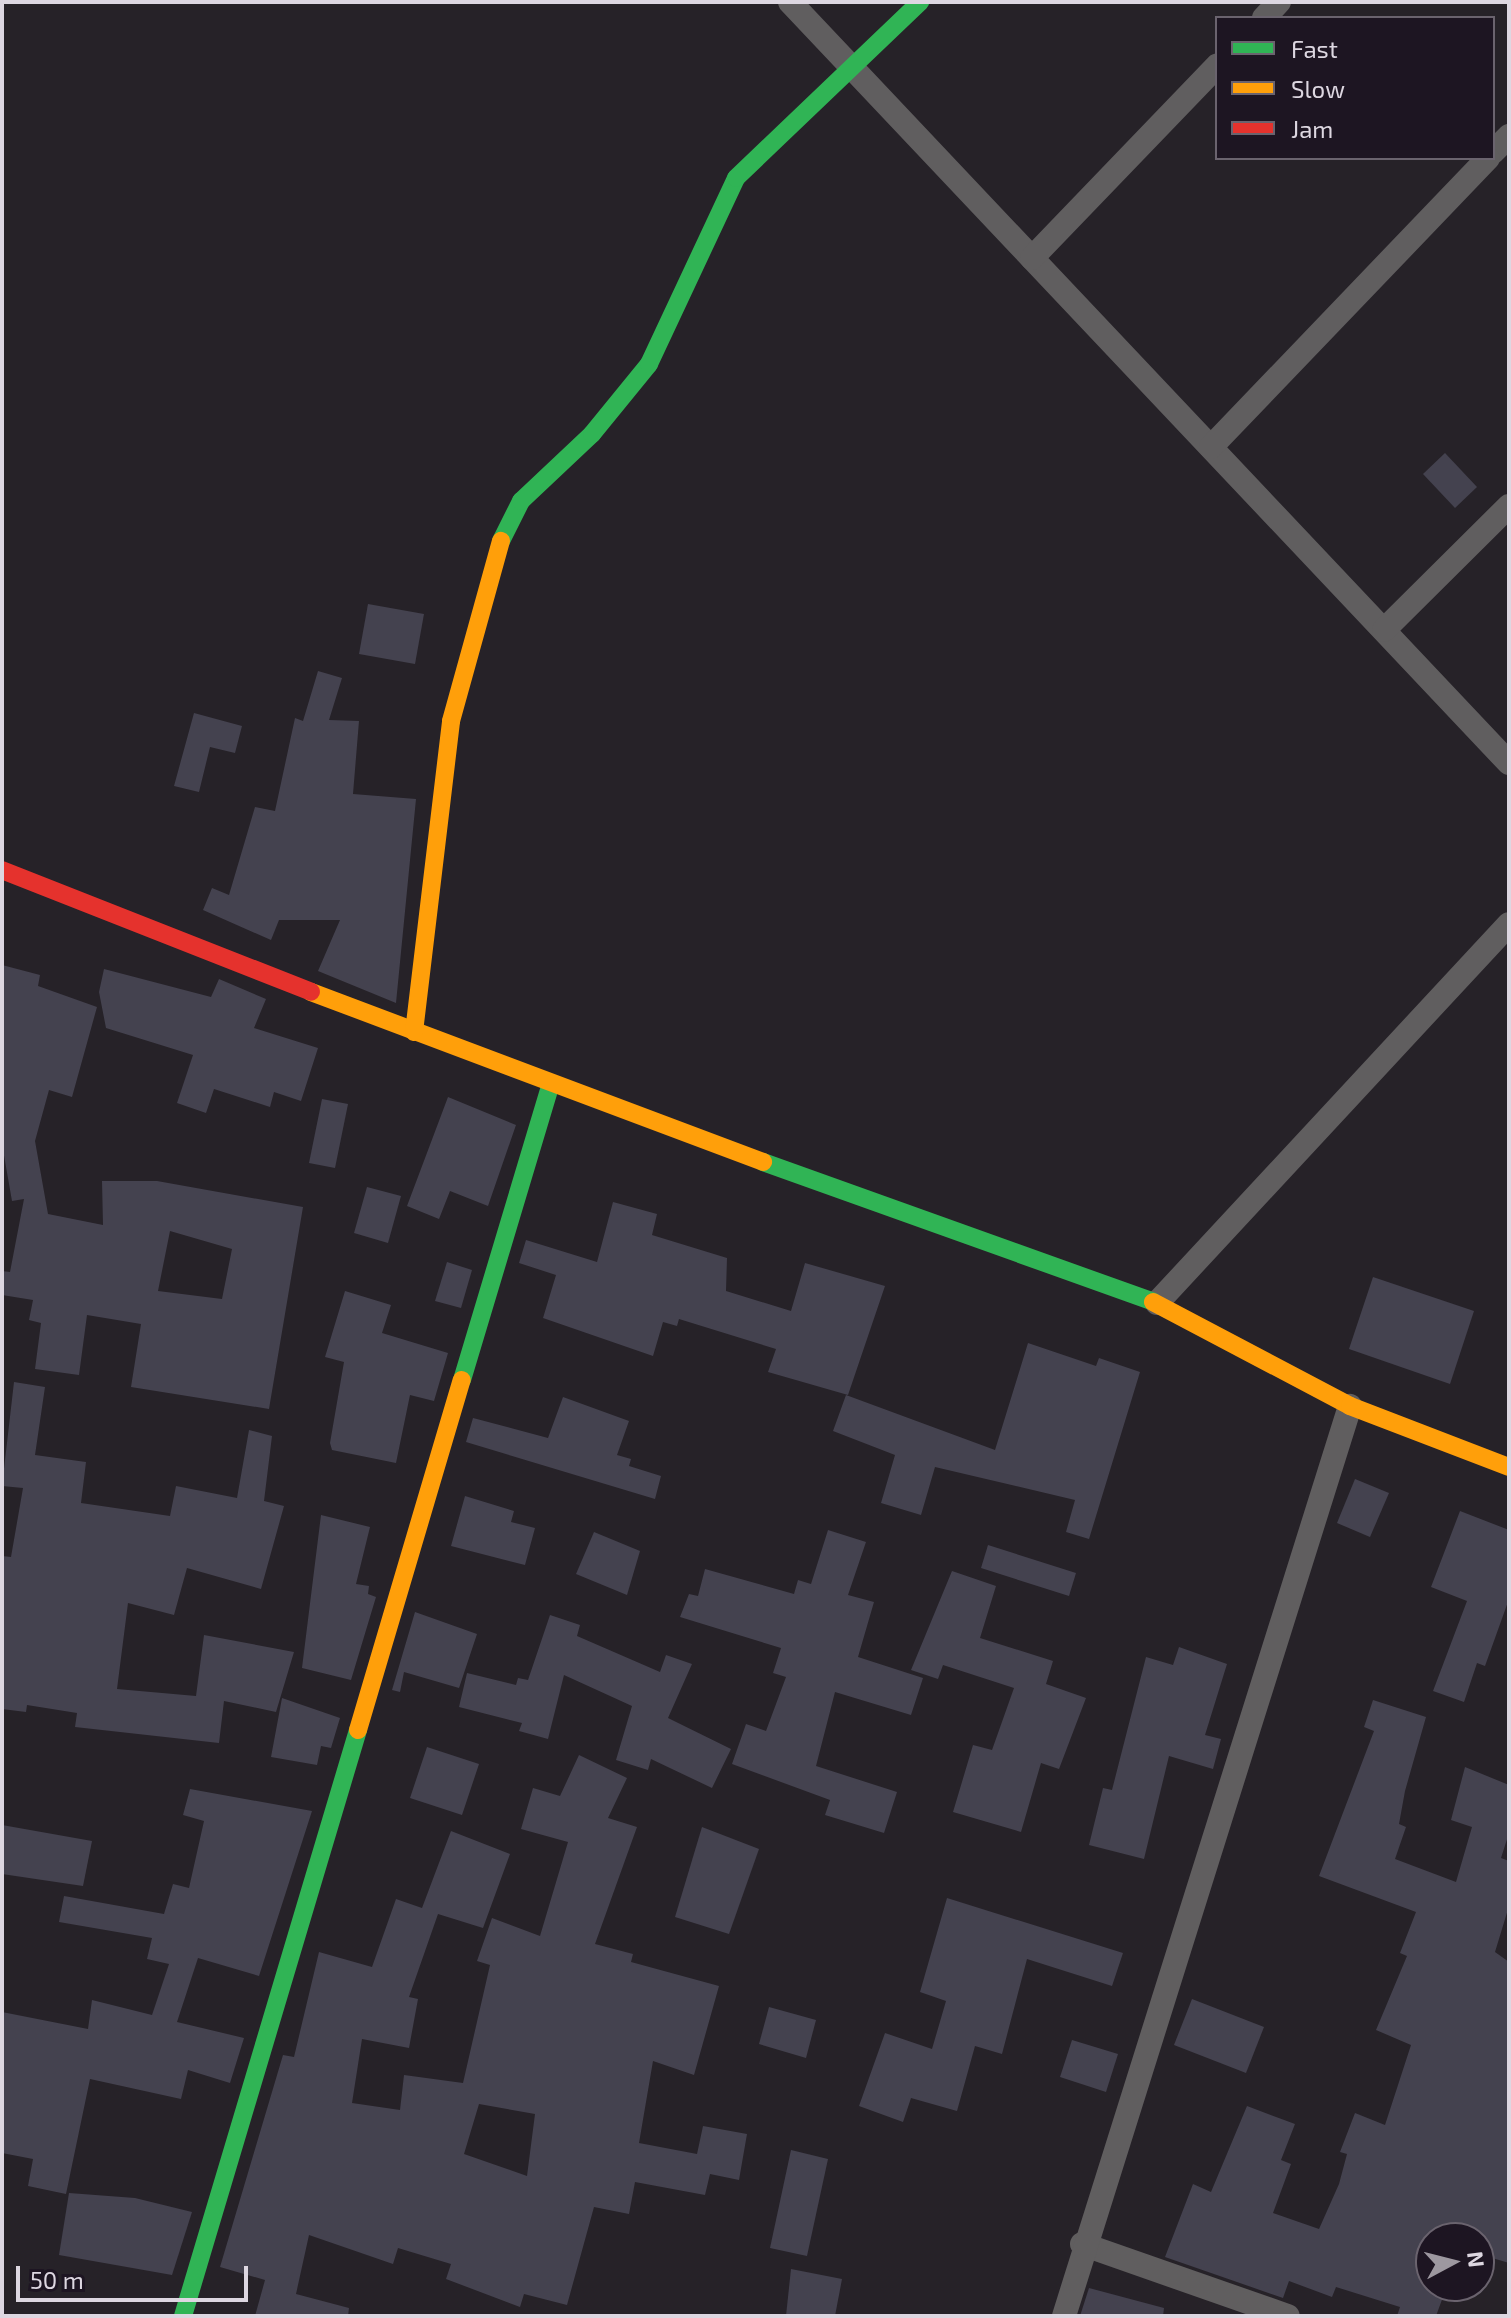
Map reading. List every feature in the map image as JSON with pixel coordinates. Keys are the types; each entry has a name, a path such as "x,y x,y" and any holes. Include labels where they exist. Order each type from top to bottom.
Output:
{"street":[{"path":"790,2 1509,763"},
{"path":"414,1032 451,721 498,547 521,501 592,434 649,364 736,178 855,71 920,2"},
{"path":"1032,258 1215,68"},
{"path":"1211,447 1486,160"},
{"path":"1384,630 1509,506"},
{"path":"2,870 550,1086 1157,1303 1350,1406 1509,1467"},
{"path":"1157,1303 1509,924"},
{"path":"183,2316 550,1086"},
{"path":"1064,2316 1082,2244 1350,1406"},
{"path":"1082,2244 1288,2316"}],"building":[{"path":"1445,453 1477,487 1455,508 1423,474"},
{"path":"368,604 424,614 415,664 359,654"},
{"path":"318,671 342,678 329,720 359,721 353,794 416,799 396,1003 318,971 340,920 279,920 271,940 203,910 212,888 229,895 255,807 275,811 295,718 303,721"},
{"path":"194,713 242,726 235,753 210,747 199,792 174,786"},
{"path":"2,965 40,975 38,986 97,1007 72,1097 49,1090 35,1141 48,1214 103,1225 102,1181 157,1181 303,1207 269,1409 131,1387 141,1324 87,1315 79,1375 35,1369 41,1323 29,1320 33,1300 2,1295 2,1271 10,1272 24,1199 12,1201 2,1144","holes":["170,1231 232,1249 222,1299 158,1291"]},
{"path":"104,969 211,997 219,979 266,999 254,1028 318,1048 301,1101 274,1092 270,1107 214,1089 206,1113 177,1103 193,1055 106,1028 99,992"},
{"path":"448,1097 516,1125 488,1206 450,1191 439,1219 407,1206"},
{"path":"322,1099 348,1104 335,1168 309,1163"},
{"path":"367,1187 401,1196 388,1243 354,1233"},
{"path":"613,1202 657,1214 652,1235 727,1258 726,1291 791,1311 805,1263 885,1286 848,1395 768,1372 776,1349 679,1319 677,1326 663,1322 653,1356 543,1318 556,1275 519,1263 526,1240 597,1262"},
{"path":"447,1262 472,1270 461,1308 435,1301"},
{"path":"1373,1277 1474,1311 1450,1384 1349,1349"},
{"path":"345,1291 391,1305 382,1333 448,1353 434,1401 410,1395 396,1463 332,1450 330,1443 344,1362 325,1357"},
{"path":"1028,1343 1096,1366 1099,1358 1140,1372 1089,1539 1066,1532 1075,1500 935,1467 921,1515 881,1503 895,1455 833,1431 846,1395 995,1450"},
{"path":"14,1382 45,1387 35,1455 86,1462 81,1503 170,1516 176,1486 237,1498 249,1430 272,1436 264,1501 284,1506 261,1589 187,1568 174,1615 128,1603 117,1689 196,1696 204,1635 294,1652 276,1712 224,1701 219,1743 75,1727 77,1713 27,1705 26,1712 2,1709 2,1556 11,1557 23,1488 2,1486"},
{"path":"563,1397 629,1421 617,1455 631,1459 629,1466 661,1476 655,1499 466,1442 473,1418 548,1438"},
{"path":"1355,1479 1389,1493 1370,1537 1337,1523"},
{"path":"465,1496 514,1511 511,1522 535,1528 525,1565 451,1546"},
{"path":"1460,1511 1509,1530 1509,1599 1485,1666 1477,1663 1464,1702 1433,1691 1467,1601 1431,1587"},
{"path":"321,1515 370,1527 356,1584 369,1586 368,1594 376,1597 351,1680 302,1668"},
{"path":"828,1530 866,1542 848,1595 874,1602 858,1657 923,1678 911,1715 835,1692 816,1766 897,1792 884,1833 825,1815 830,1800 732,1764 746,1724 766,1731 786,1677 773,1673 781,1648 680,1617 689,1594 698,1596 705,1569 794,1594 798,1580 811,1584"},
{"path":"594,1532 640,1551 627,1595 576,1574"},
{"path":"988,1545 1076,1573 1069,1596 981,1568"},
{"path":"952,1571 996,1586 980,1638 1053,1661 1046,1684 1086,1698 1059,1769 1041,1763 1021,1832 953,1812 973,1745 992,1750 1014,1688 943,1665 938,1679 911,1670"},
{"path":"415,1612 477,1634 459,1688 404,1672 400,1692 392,1690"},
{"path":"550,1615 580,1625 577,1636 660,1672 666,1655 692,1664 668,1718 731,1749 712,1788 651,1759 648,1770 616,1760 632,1706 564,1675 548,1739 519,1731 522,1723 459,1707 467,1673 516,1685 518,1678 528,1680"},
{"path":"1179,1647 1227,1664 1205,1735 1221,1739 1213,1769 1169,1756 1144,1859 1089,1845 1103,1788 1112,1790 1146,1657 1173,1665"},
{"path":"282,1698 340,1718 331,1748 321,1746 317,1765 271,1757"},
{"path":"1373,1700 1426,1717 1405,1791 1399,1824 1406,1827 1395,1859 1456,1882 1472,1827 1451,1820 1465,1767 1509,1785 1509,1833 1501,1858 1509,1861 1509,1906 1495,1952 1509,1962 1509,2263 1495,2259 1495,2222 1415,2222 1415,2302 1441,2302 1436,2316 1397,2316 1400,2307 1336,2287 1332,2297 1289,2281 1283,2298 1165,2257 1193,2184 1211,2192 1247,2106 1295,2124 1281,2160 1291,2164 1273,2213 1319,2229 1339,2184 1347,2154 1340,2152 1355,2113 1385,2125 1411,2045 1376,2030 1407,1956 1400,1953 1416,1912 1319,1876 1374,1731 1364,1727"},
{"path":"427,1747 479,1764 462,1815 410,1798"},
{"path":"579,1755 627,1778 608,1818 637,1827 595,1944 633,1954 631,1962 719,1986 694,2075 653,2061 639,2143 697,2154 703,2126 747,2134 739,2180 710,2174 705,2195 635,2182 629,2214 594,2207 567,2305 524,2294 520,2307 446,2279 451,2264 398,2248 393,2264 309,2235 296,2294 349,2308 348,2316 255,2316 265,2280 220,2267 283,2055 294,2057 319,1952 372,1967 396,1899 422,1908 451,1831 510,1854 483,1928 438,1914 409,1997 418,1999 409,2048 362,2039 352,2103 400,2110 404,2075 463,2083 490,1965 477,1961 492,1918 540,1936 568,1842 521,1829 533,1788 560,1796","holes":["479,2104 535,2114 527,2176 464,2154"]},
{"path":"190,1789 312,1811 259,1976 198,1958 177,2022 244,2038 230,2083 188,2070 181,2099 90,2079 66,2194 28,2186 33,2159 2,2153 2,2012 88,2029 92,2000 152,2015 169,1964 147,1959 152,1938 59,1922 64,1896 164,1914 173,1884 189,1888 204,1821 183,1815"},
{"path":"2,1825 92,1841 83,1886 2,1874"},
{"path":"702,1827 759,1849 729,1934 675,1917"},
{"path":"947,1898 1123,1953 1112,1986 1027,1959 1002,2054 975,2046 957,2111 911,2098 903,2122 859,2106 885,2033 932,2049 946,2001 920,1992"},
{"path":"1192,1999 1264,2027 1246,2073 1174,2045"},
{"path":"769,2007 816,2020 806,2058 759,2044"},
{"path":"1072,2040 1118,2054 1106,2092 1060,2077"},
{"path":"791,2150 828,2159 807,2256 770,2248"},
{"path":"69,2193 135,2198 192,2212 172,2275 59,2255"},
{"path":"791,2269 842,2279 835,2316 786,2316"},
{"path":"1089,2288 1164,2308 1163,2316 1080,2316"}],"traffic: fast":[{"path":"501,541 521,501 592,434 649,364 736,178 920,2"},
{"path":"462,1380 550,1086"},
{"path":"763,1162 1153,1302"},
{"path":"183,2316 358,1730"}],"traffic: slow":[{"path":"414,1032 451,721 501,541"},
{"path":"311,992 763,1162"},
{"path":"1153,1302 1350,1406 1509,1467"},
{"path":"358,1730 462,1380"}],"traffic: jam":[{"path":"2,870 311,992"}]}
